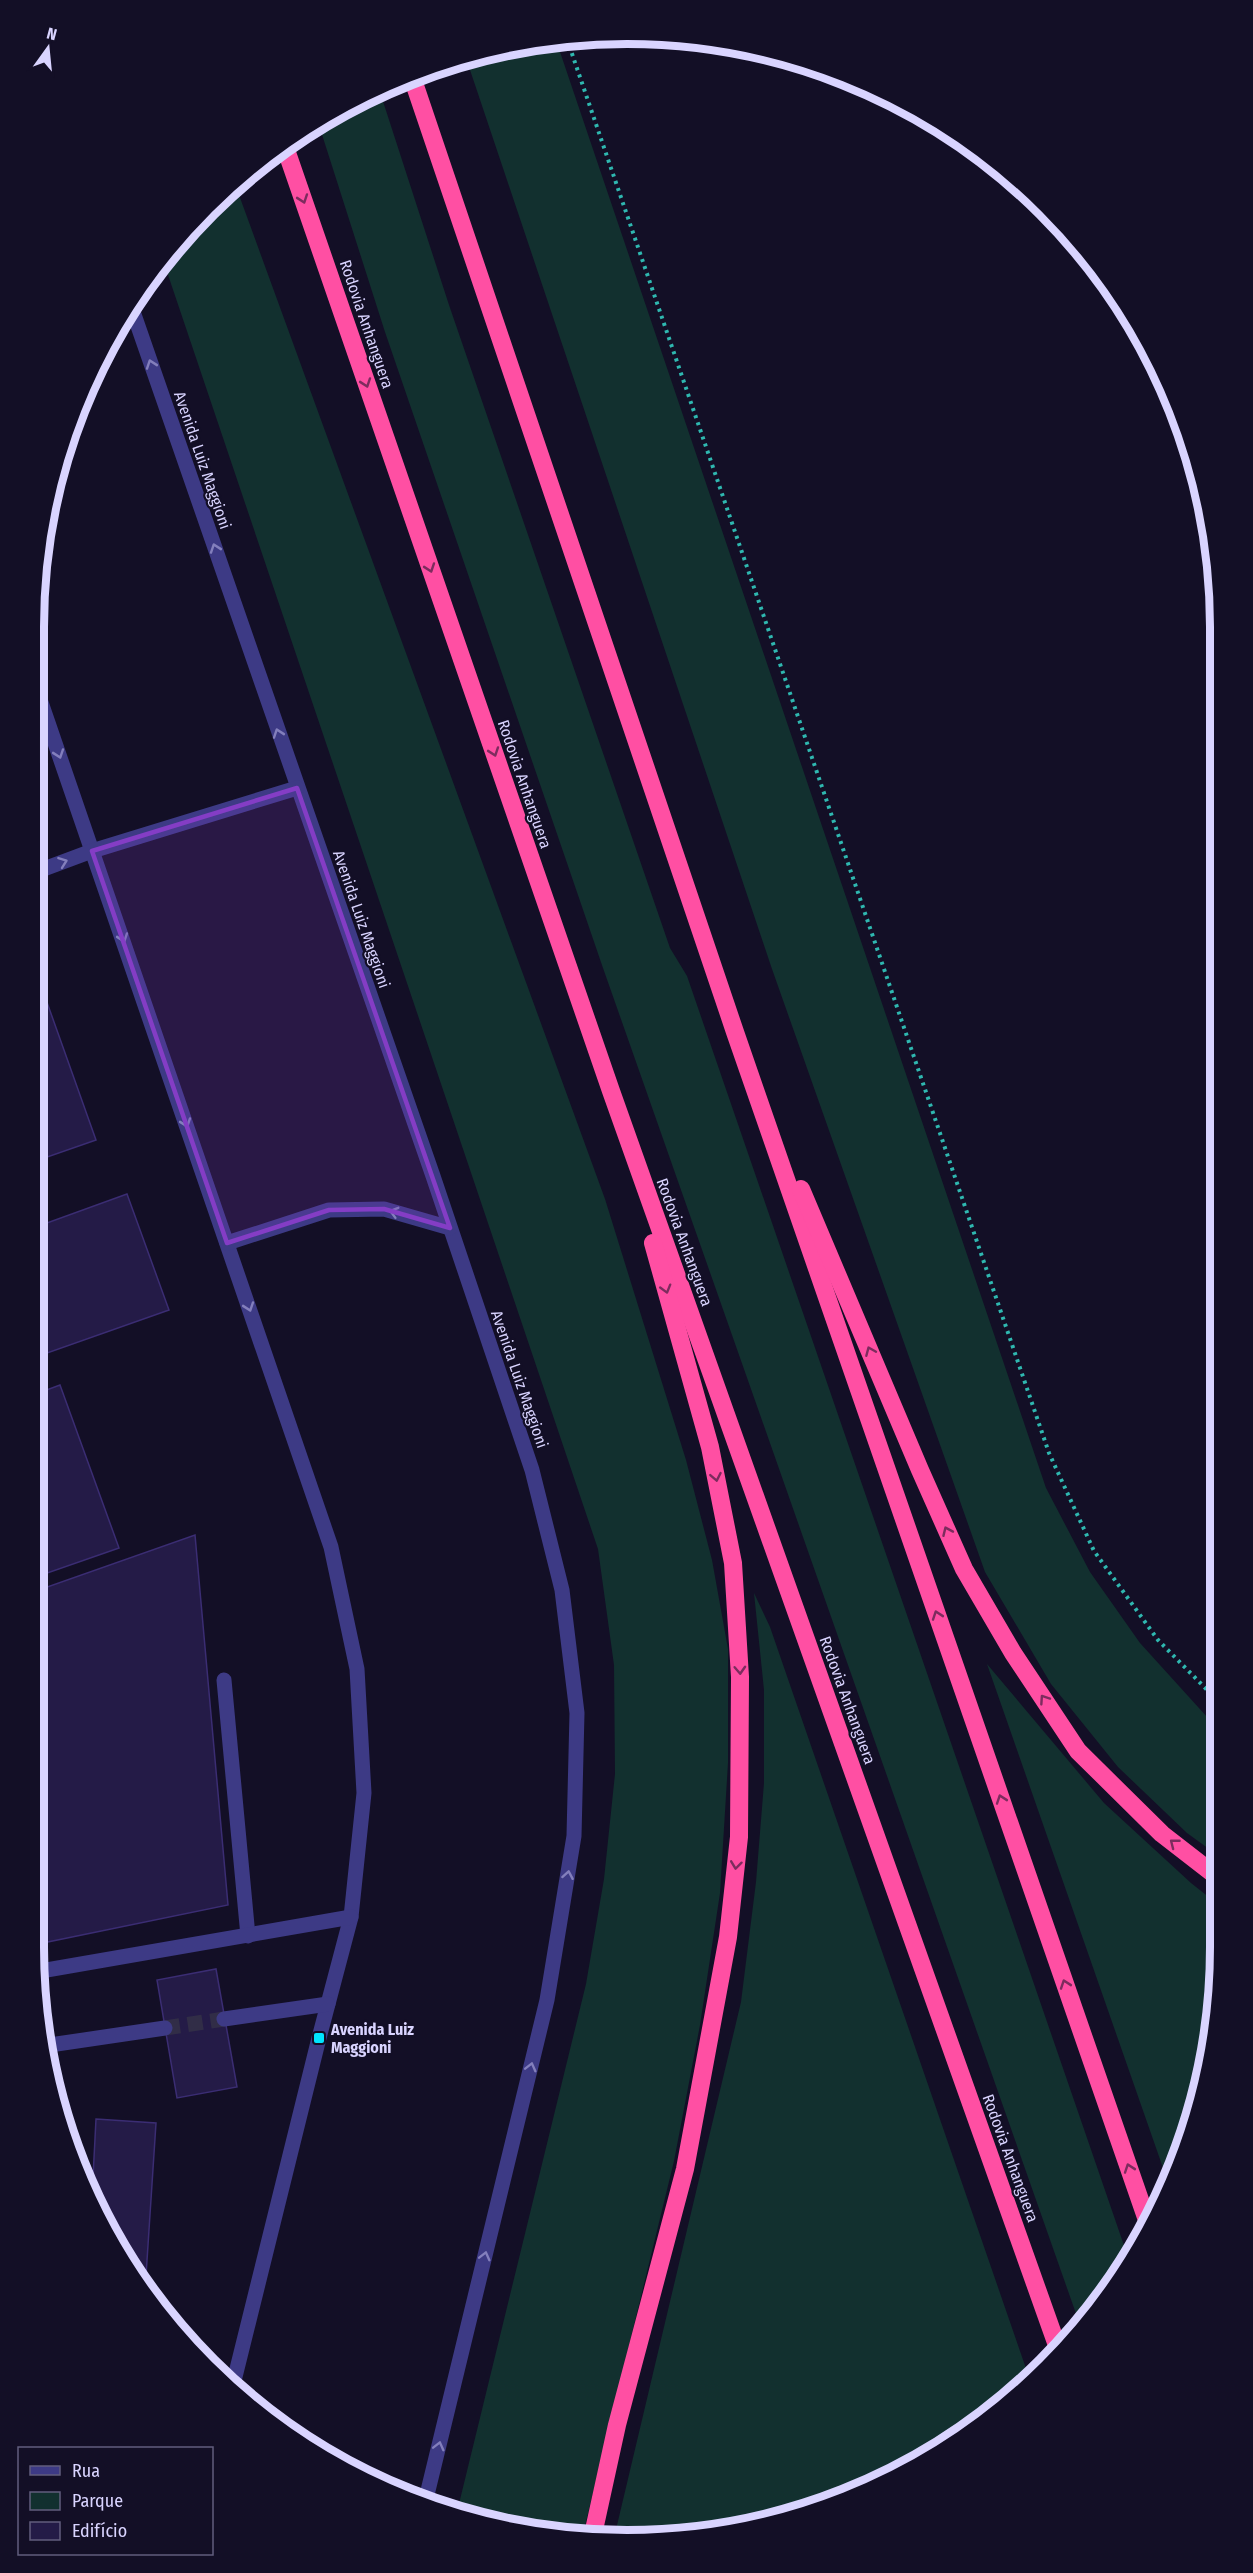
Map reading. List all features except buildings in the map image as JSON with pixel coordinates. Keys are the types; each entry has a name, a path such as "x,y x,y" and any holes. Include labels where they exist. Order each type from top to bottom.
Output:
{"highway":[{"path":"414,84 735,1032 1144,2213"},
{"name":"Rodovia Anhanguera","path":"287,153 610,1091 1056,2341"},
{"path":"735,1032 964,1569 1013,1653 1078,1751 1162,1834 1210,1872"},
{"path":"594,2528 617,2425 685,2169 728,1937 739,1837 740,1677 733,1563 710,1447 610,1091"}],"street":[{"name":"Avenida Luiz Maggioni","path":"134,315 532,1470 562,1590 577,1713 574,1836 547,2000 427,2494"},
{"path":"44,711 331,1547 357,1669 364,1793 351,1917 235,2378"},
{"path":"44,869 92,851 297,788"},
{"path":"227,1243 328,1210 384,1209 450,1228"},
{"path":"224,1680 248,1936"},
{"path":"45,1971 351,1917"},
{"path":"224,2019 328,2004"},
{"path":"52,2045 165,2028"}],"path":[{"path":"570,46 1049,1453 1094,1551 1158,1640 1210,1693"}],"highlighted area":[{"path":"297,788 450,1228 384,1209 329,1210 227,1243 92,851"}],"green space":[{"path":"558,47 1046,1488 1090,1572 1140,1643 1210,1720 1210,1850 1187,1833 1118,1767 1051,1684 985,1572 772,969 468,65"},
{"path":"382,98 449,305 670,948 687,976 1125,2248 1077,2316 603,968 385,332 321,131"},
{"path":"238,192 605,1199 686,1460 712,1560 728,1649 728,1763 720,1893 700,2025 674,2161 585,2528 550,2525 459,2505 586,1984 604,1879 615,1774 614,1665 598,1549 166,269 188,242"},
{"path":"754,1593 770,1627 1027,2370 981,2409 918,2451 850,2485 814,2499 777,2510 703,2525 616,2529 741,2002 756,1882 764,1783 764,1690"},
{"path":"987,1664 1104,1803 1210,1898 1210,1946 1205,2023 1190,2097 1164,2172"}],"tunnel":[{"path":"165,2028 224,2019"}],"place":[{"name":"Avenida Luiz Maggioni","path":"319,2038"}]}
